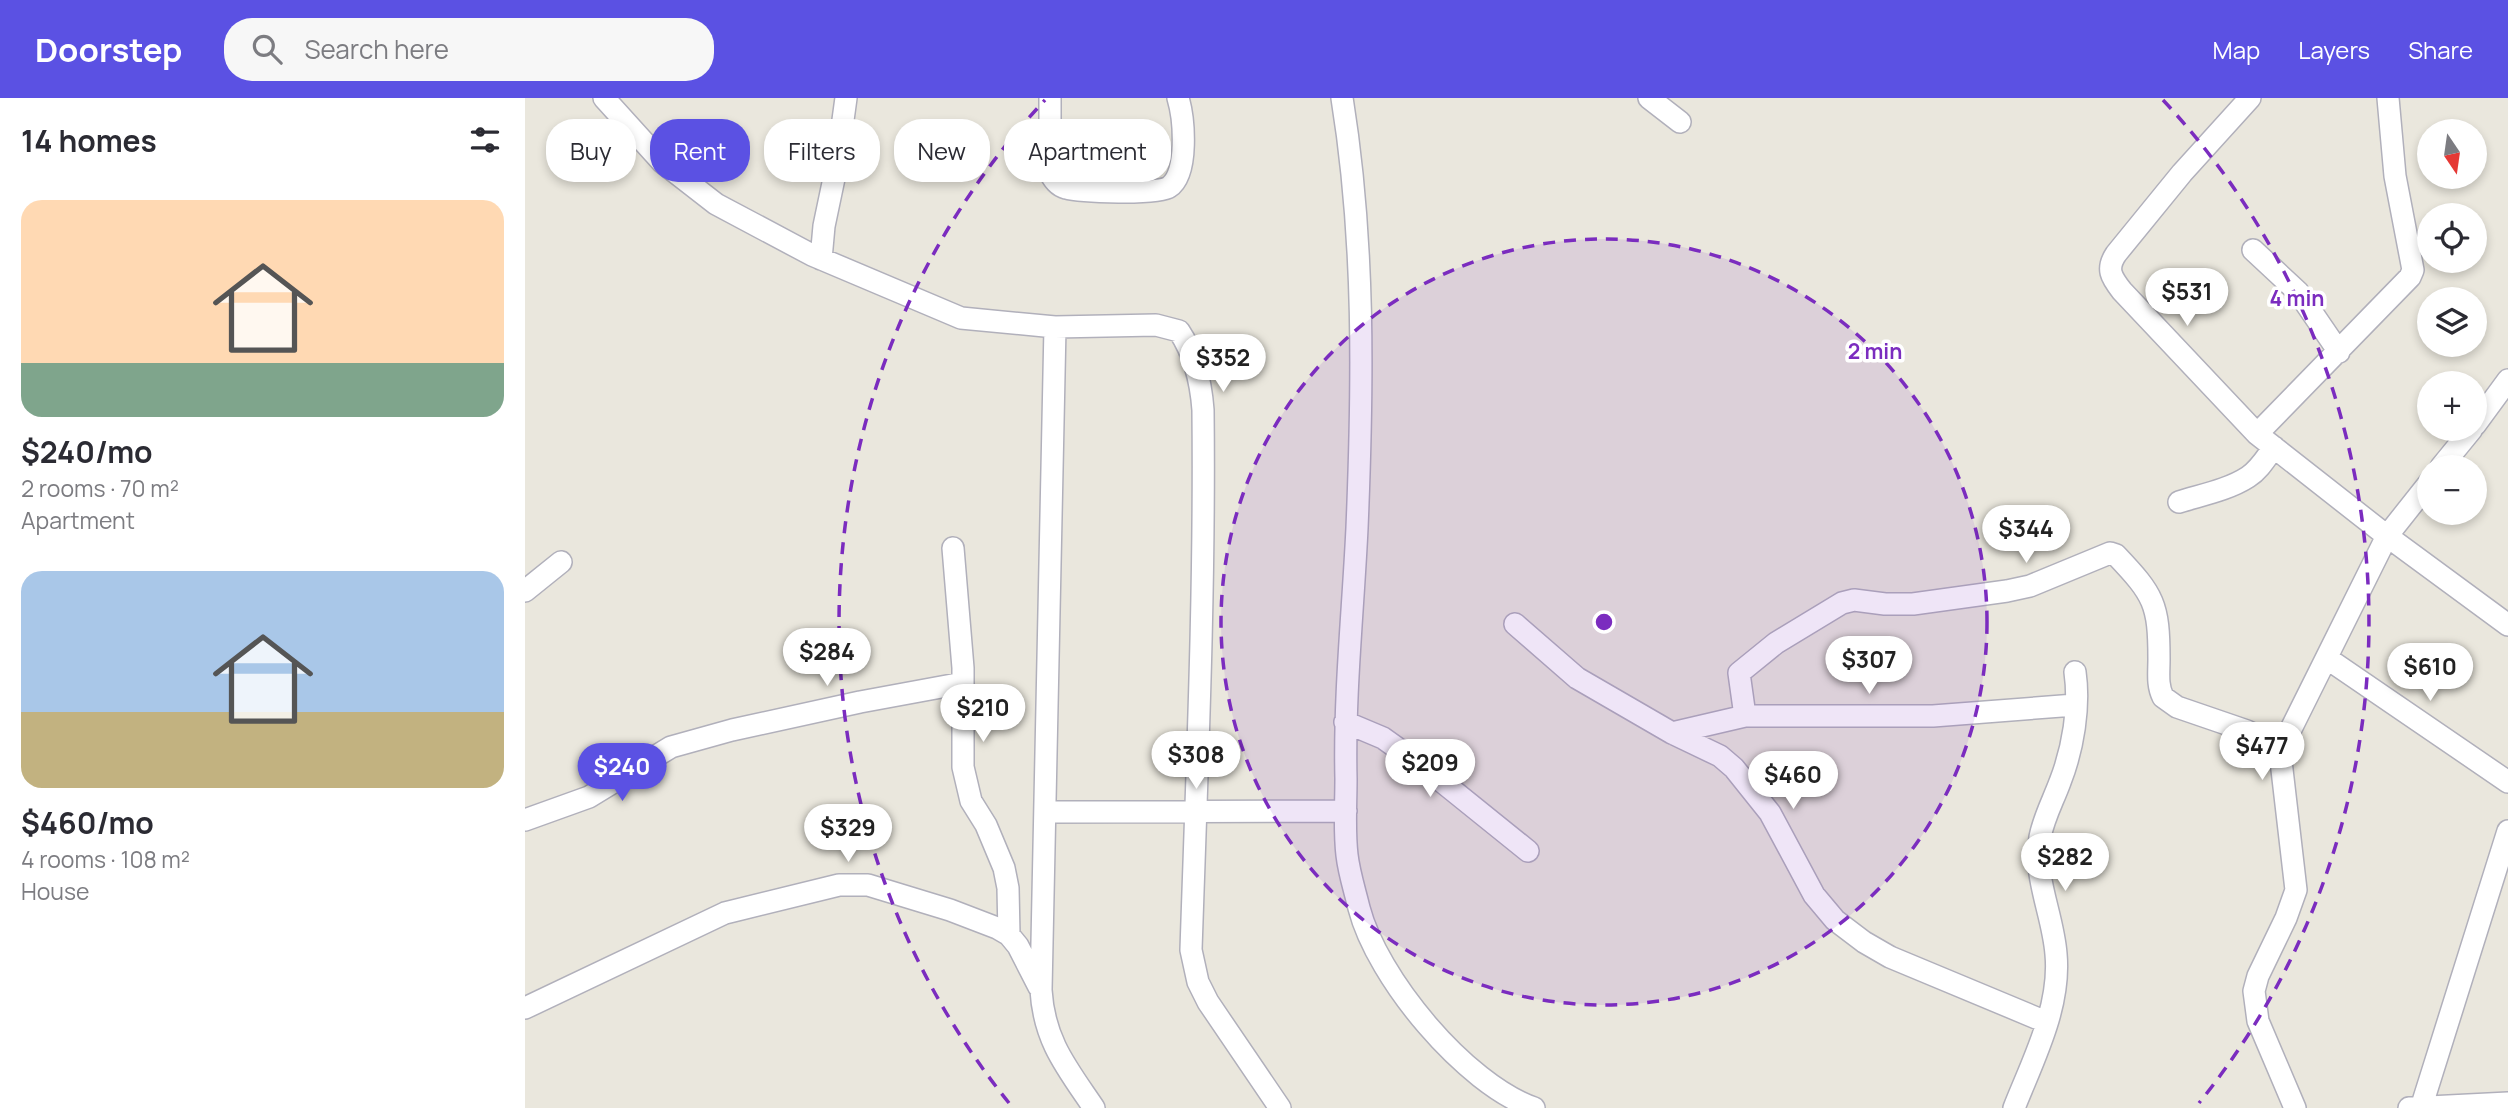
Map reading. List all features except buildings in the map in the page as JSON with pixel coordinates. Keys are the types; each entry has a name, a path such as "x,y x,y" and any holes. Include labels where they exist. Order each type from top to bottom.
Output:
{"street":[{"path":"604,98 662,162 692,188 732,214 821,258 961,318 1055,327 1156,325 1179,331 1194,362 1202,395 1204,543 1191,950 1194,968 1208,1002 1280,1108"},
{"path":"821,258 846,98"},
{"path":"1050,98 1050,173 1055,181 1068,189 1149,192 1169,187 1179,175 1183,137 1178,98"},
{"path":"1342,98 1353,166 1362,348 1357,527 1345,722 1347,855 1360,912 1382,962 1423,1022 1459,1060 1487,1082 1524,1105 1534,1108"},
{"path":"1649,98 1680,122"},
{"path":"2250,98 2182,173 2116,254 2110,273 2122,291 2266,441 2387,536 2508,625"},
{"path":"2179,502 2232,485 2248,477 2260,466 2266,441 2339,352 2410,277 2413,270 2395,176 2388,98"},
{"path":"2253,250 2298,292 2339,352"},
{"path":"1055,327 1041,990 1043,1016 1054,1046 1094,1108"},
{"path":"2487,408 2508,380"},
{"path":"2451,455 2462,441"},
{"path":"2295,1108 2257,1021 2254,991 2296,890 2281,761 2283,748 2292,722 2327,659 2387,536 2417,498"},
{"path":"953,548 963,683 963,767 971,801 986,825 1004,868 1008,888 1009,935"},
{"path":"1745,716 1739,673 1776,643 1842,603 1854,600 1913,604 2007,592 2030,586 2111,553 2116,555 2144,586 2157,612 2158,681 2163,698 2177,707 2247,731 2283,748"},
{"path":"525,592 561,562"},
{"path":"1515,624 1577,678 1672,733 1720,756 1734,768 1770,813 1814,895 1835,920 1864,942 1890,957 2046,1021"},
{"path":"2327,659 2508,782"},
{"path":"2014,1108 2053,996 2056,955 2039,872 2040,838 2048,810 2068,762 2075,728 2075,672"},
{"path":"525,820 589,797 671,747 732,730 963,683"},
{"path":"1672,733 1745,716 1954,715 2075,705"},
{"path":"1345,722 1383,738 1425,768 1528,851"},
{"path":"1045,812 1346,811"},
{"path":"2508,831 2417,1108 2508,1103"},
{"path":"525,1008 725,913 839,885 868,885 950,910 1009,935 1018,946 1041,990"}]}
